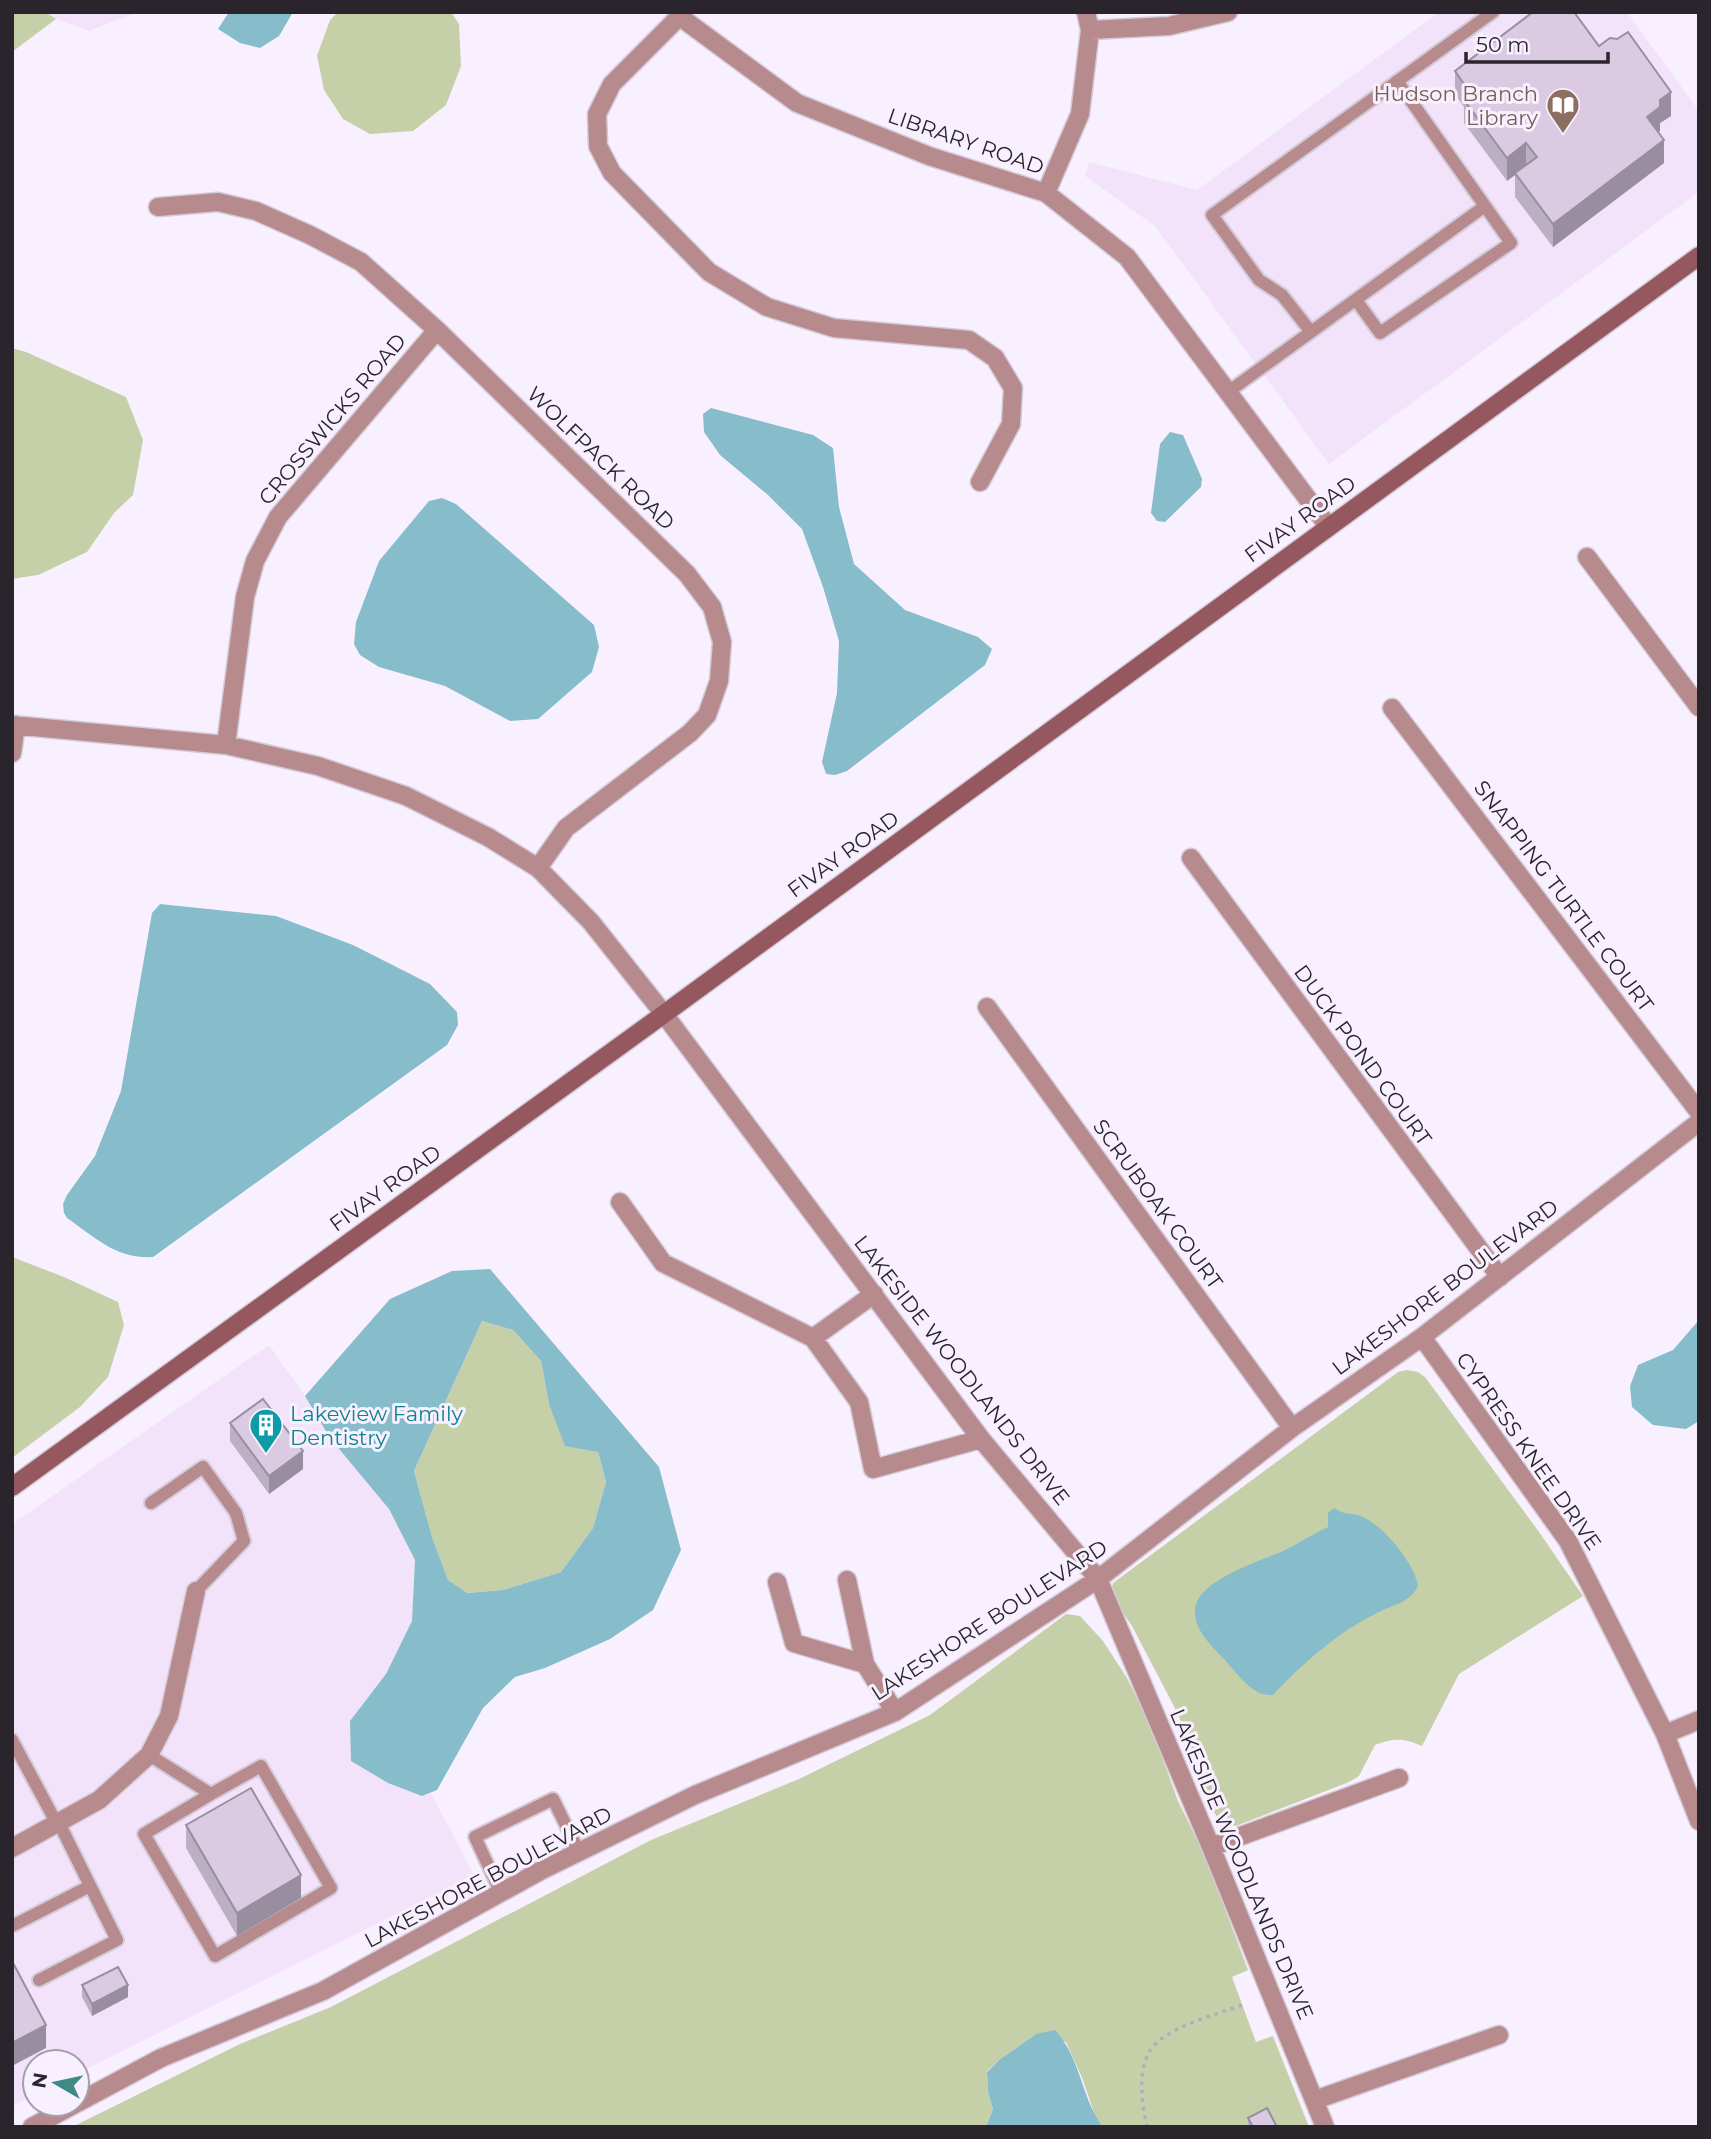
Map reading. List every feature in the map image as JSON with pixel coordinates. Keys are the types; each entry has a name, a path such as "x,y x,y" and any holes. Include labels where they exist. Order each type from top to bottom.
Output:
{"street":[{"path":"1046,193 1080,114 1088,21 1169,26 1228,12"},
{"path":"680,14 612,84 597,114 598,146 612,173 709,272 768,307 834,328 969,340 995,358 1013,388 1012,424 980,482"},
{"name":"LIBRARY ROAD","path":"680,14 687,22 797,103 929,156 1046,193 1127,257 1328,526"},
{"name":"WOLFPACK ROAD","path":"158,207 218,202 256,211 361,262 437,330 687,574 712,607 722,642 719,681 707,715 690,733 566,828 538,868"},
{"name":"FIVAY ROAD","path":"12,1488 1699,256"},
{"name":"CROSSWICKS ROAD","path":"226,745 245,597 255,561 278,517 437,330"},
{"path":"1587,557 1699,707"},
{"name":"SNAPPING TURTLE COURT","path":"1392,708 1699,1112"},
{"path":"12,753 14,725"},
{"name":"LAKESIDE WOODLANDS DRIVE","path":"14,725 226,745 318,766 406,796 488,837 538,868 592,922 664,1014 981,1439 1098,1580 1325,2127"},
{"name":"DUCK POND COURT","path":"1191,858 1500,1277"},
{"name":"SCRUBOAK COURT","path":"987,1007 1292,1428"},
{"name":"LAKESHORE BOULEVARD","path":"91,2096 160,2059 323,1991 501,1893 695,1795 895,1712 1098,1580 1292,1428 1422,1337 1699,1122"},
{"path":"620,1202 663,1263 813,1338 859,1402 873,1469 981,1439"},
{"path":"813,1338 874,1294"},
{"name":"CYPRESS KNEE DRIVE","path":"1422,1337 1569,1541 1665,1734 1699,1821"},
{"path":"847,1580 864,1664 895,1712"},
{"path":"777,1582 793,1643 864,1664"},
{"path":"12,1848 99,1800 149,1755 169,1716 196,1591"},
{"path":"1665,1734 1699,1720"},
{"path":"1211,1847 1399,1778"},
{"path":"1315,2100 1499,2035"},
{"name":"LAKESHORE BOULEVARD","path":"32,2127 49,2118"}],"lane":[{"path":"1311,332 1282,295 1259,280 1212,215 1493,12"},
{"path":"1356,300 1380,333 1511,243 1397,81"},
{"path":"1228,393 1485,206"},
{"path":"151,1503 202,1466 236,1513 244,1541 196,1591"},
{"path":"12,1740 58,1823 117,1940 39,1980"},
{"path":"149,1755 211,1794"},
{"path":"261,1766 331,1888 215,1956 144,1834 211,1794 261,1766"},
{"path":"501,1893 475,1837 553,1799 579,1852"},
{"path":"14,1925 90,1886"}],"path":[{"path":"1147,2127 1142,2091 1144,2066 1150,2050 1160,2039 1174,2031 1242,2005"}],"shaded area":[{"path":"45,12 138,12 89,31"},
{"path":"1439,12 1627,12 1699,111 1699,192 1329,464 1155,226 1085,176 1089,162 1197,190"},
{"path":"269,1345 305,1396 330,1438 389,1509 415,1560 412,1621 386,1674 350,1721 422,1796 431,1793 474,1875 91,2067 91,2048 21,2048 21,2102 12,2106 12,1524"}],"green space":[{"path":"12,12 45,12 56,19 12,52"},
{"path":"338,12 451,12 459,24 461,66 446,105 413,131 370,134 343,119 324,90 317,56 330,20"},
{"path":"12,348 126,397 143,440 133,495 114,513 87,552 38,575 12,579"},
{"path":"12,1257 118,1302 124,1325 108,1377 80,1407 12,1458"},
{"path":"482,1321 513,1330 541,1361 549,1404 598,1452 606,1482 593,1528 561,1572 503,1590 466,1593 448,1580 432,1537 414,1471"},
{"path":"1398,1372 1418,1372 1425,1377 1583,1596 1459,1674 1422,1746 1398,1740 1375,1745 1359,1776 1349,1782 1236,1826 1228,1824 1219,1819 1212,1809 1178,1714 1132,1626 1116,1603 1111,1592 1113,1583"},
{"path":"1066,1614 1080,1616 1103,1641 1127,1678 1150,1724 1178,1801 1205,1856 1248,1970 1232,1977 1256,2042 1273,2036 1309,2127 1103,2127 1095,2116 1066,2042 1036,2034 987,2071 988,2092 993,2109 986,2127 72,2127 240,2044 331,2007 651,1840 799,1779 930,1715"}],"water":[{"path":"229,12 293,12 279,36 260,48 240,43 218,29"},
{"path":"711,408 813,435 833,448 839,507 854,564 905,610 978,637 992,649 985,665 847,771 835,775 826,774 822,762 837,693 839,641 802,529 768,495 720,455 704,432 703,414"},
{"path":"1170,432 1183,435 1202,479 1201,487 1165,522 1157,521 1151,513 1160,444"},
{"path":"442,498 456,504 594,625 599,647 592,672 538,719 510,721 445,686 379,667 360,655 354,644 356,622 379,561 429,501"},
{"path":"160,904 276,916 353,945 430,984 457,1012 458,1025 447,1045 153,1257 140,1257 117,1251 97,1240 67,1218 63,1204 95,1156 121,1091 152,913"},
{"path":"490,1269 659,1467 681,1550 653,1610 610,1639 545,1668 515,1677 483,1708 437,1790 422,1796 388,1783 351,1761 350,1721 386,1674 412,1621 415,1560 389,1509 330,1438 305,1396 390,1299 452,1271","holes":["482,1321 513,1330 541,1361 549,1404 565,1446 598,1452 606,1482 593,1528 561,1572 503,1590 467,1593 448,1580 432,1537 414,1471"]},
{"path":"1699,1320 1699,1421 1686,1429 1653,1425 1632,1407 1630,1386 1638,1365 1673,1350"},
{"path":"1334,1508 1369,1520 1387,1535 1411,1567 1418,1586 1405,1600 1377,1613 1335,1639 1296,1671 1273,1695 1265,1695 1240,1677 1204,1637 1195,1617 1198,1599 1206,1590 1232,1573 1285,1550 1328,1527 1328,1513"},
{"path":"1055,2030 1076,2065 1090,2104 1103,2127 986,2127 993,2109 988,2092 987,2072 999,2060 1036,2034"}],"building":[{"name":"Hudson Branch Library","path":"1533,12 1574,12 1599,46 1610,38 1617,39 1628,32 1671,92 1660,100 1660,107 1647,117 1664,140 1553,224 1515,173 1537,157 1526,143 1507,158 1464,100 1471,94 1455,71"},
{"path":"263,1399 303,1451 269,1476 230,1423"},
{"path":"251,1788 301,1875 237,1913 186,1825"},
{"path":"12,1961 46,2025 12,2043"},
{"path":"118,1967 128,1985 92,2004 82,1985"},
{"path":"1267,2108 1277,2127 1253,2127 1248,2118"}],"place":[{"name":"Hudson Branch Library","path":"1563,135"},
{"name":"Lakeview Family Dentistry","path":"266,1455"}]}
